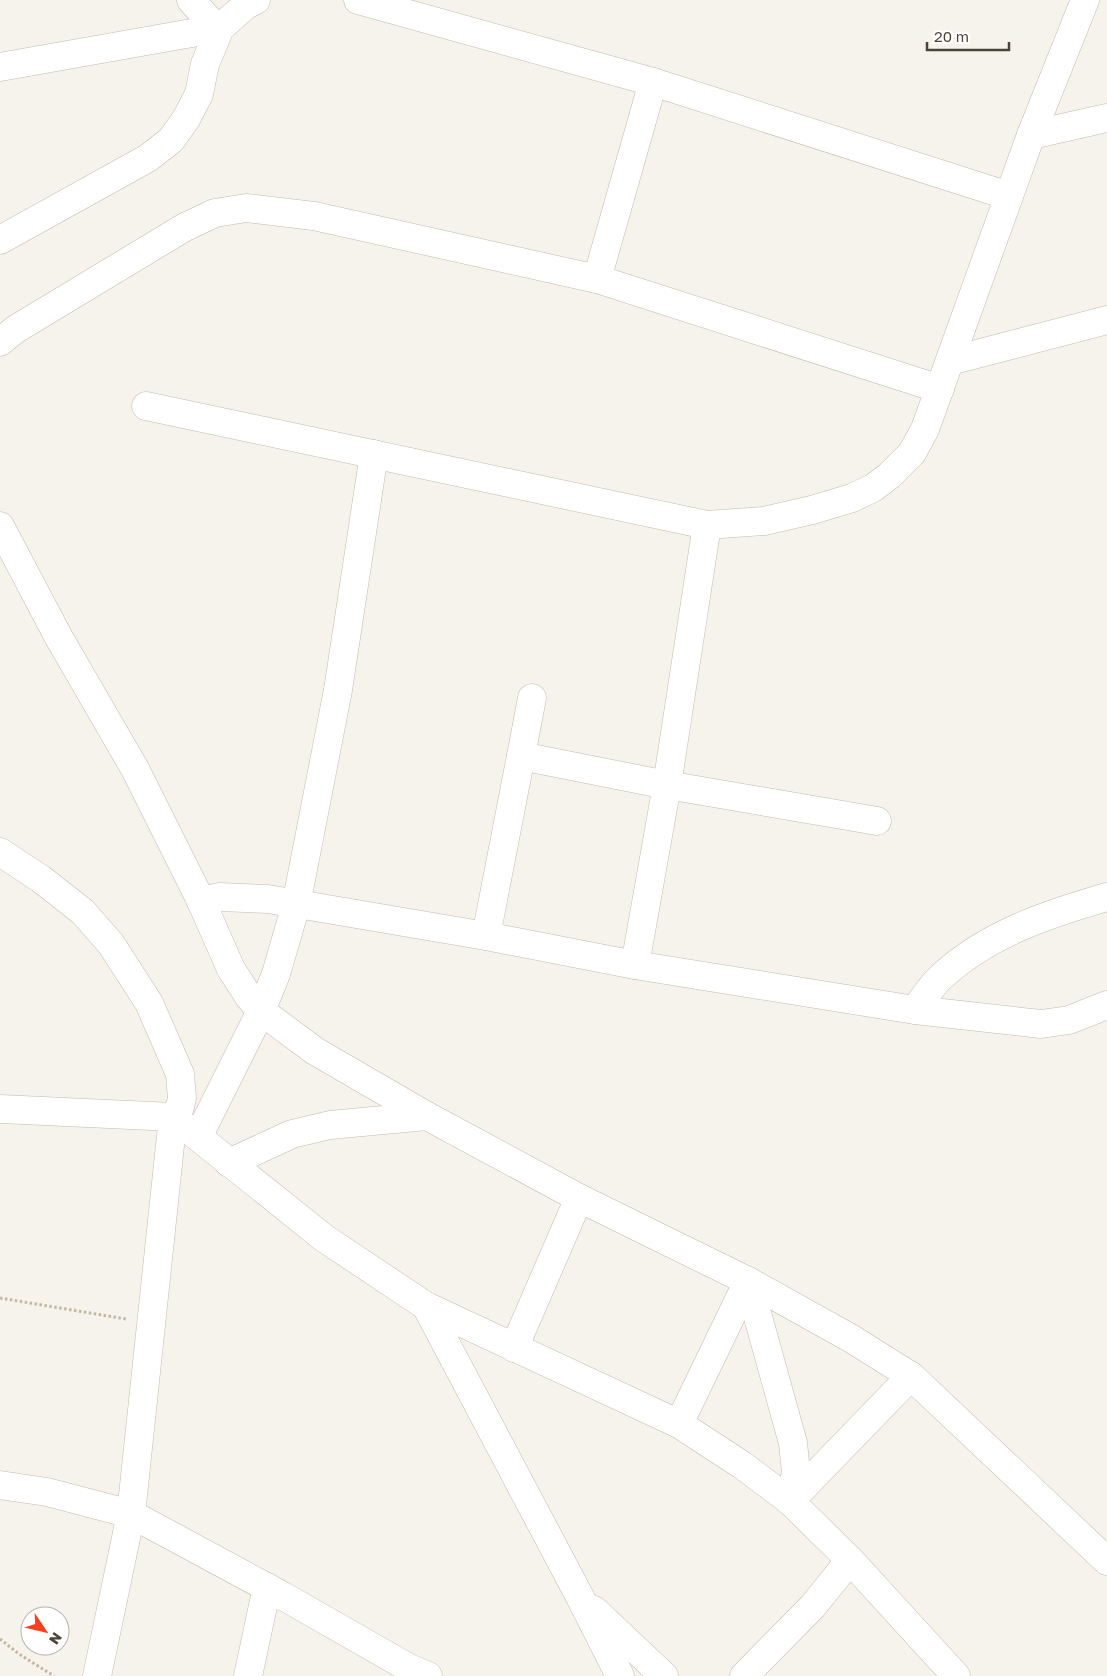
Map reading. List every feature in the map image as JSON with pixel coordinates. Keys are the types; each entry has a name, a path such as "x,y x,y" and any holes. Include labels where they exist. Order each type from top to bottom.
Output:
{"street":[{"path":"191,0 206,18 220,28"},
{"path":"0,240 148,158 171,140 186,119 199,94 205,64 220,28 246,5 256,0"},
{"path":"358,0 653,82 1009,196"},
{"path":"146,406 707,525 764,521 852,498 873,488 890,475 912,452 925,428 1031,135 1085,0"},
{"path":"0,67 220,28"},
{"path":"597,279 653,82"},
{"path":"1031,135 1107,118"},
{"path":"0,342 16,330 185,227 215,212 246,208 314,216 597,279 940,389"},
{"path":"950,361 1107,320"},
{"path":"198,1137 261,1011 276,974 296,905 338,690 374,454"},
{"path":"635,965 667,785 707,525"},
{"path":"0,526 58,636 135,769 231,969 249,998 261,1011 315,1051 427,1116 578,1198 748,1281 852,1339 911,1376 1107,1562"},
{"path":"486,936 532,698"},
{"path":"521,756 667,785 877,821"},
{"path":"0,852 41,879 83,912 111,944 149,1003 180,1074 182,1098 180,1107 173,1117 131,1514 98,1676"},
{"path":"200,901 220,897 268,899 486,936 635,965 915,1010 1041,1024 1069,1020 1107,1005"},
{"path":"915,1010 940,977 974,950 1056,912 1107,897"},
{"path":"0,1109 173,1117 324,1238 426,1306 679,1424 742,1465 790,1501 850,1560 956,1676"},
{"path":"229,1163 292,1134 330,1125 427,1116"},
{"path":"514,1348 578,1198"},
{"path":"679,1424 748,1281"},
{"path":"748,1281 793,1443 796,1472 790,1501"},
{"path":"426,1306 620,1676"},
{"path":"790,1501 911,1376"},
{"path":"0,1485 47,1492 131,1514 267,1587 415,1673"},
{"path":"744,1676 813,1606 850,1560"},
{"path":"248,1676 267,1587"},
{"path":"580,1597 664,1676"}],"path":[{"path":"0,1298 151,1324"},
{"path":"0,1639 19,1654 54,1676"}]}
